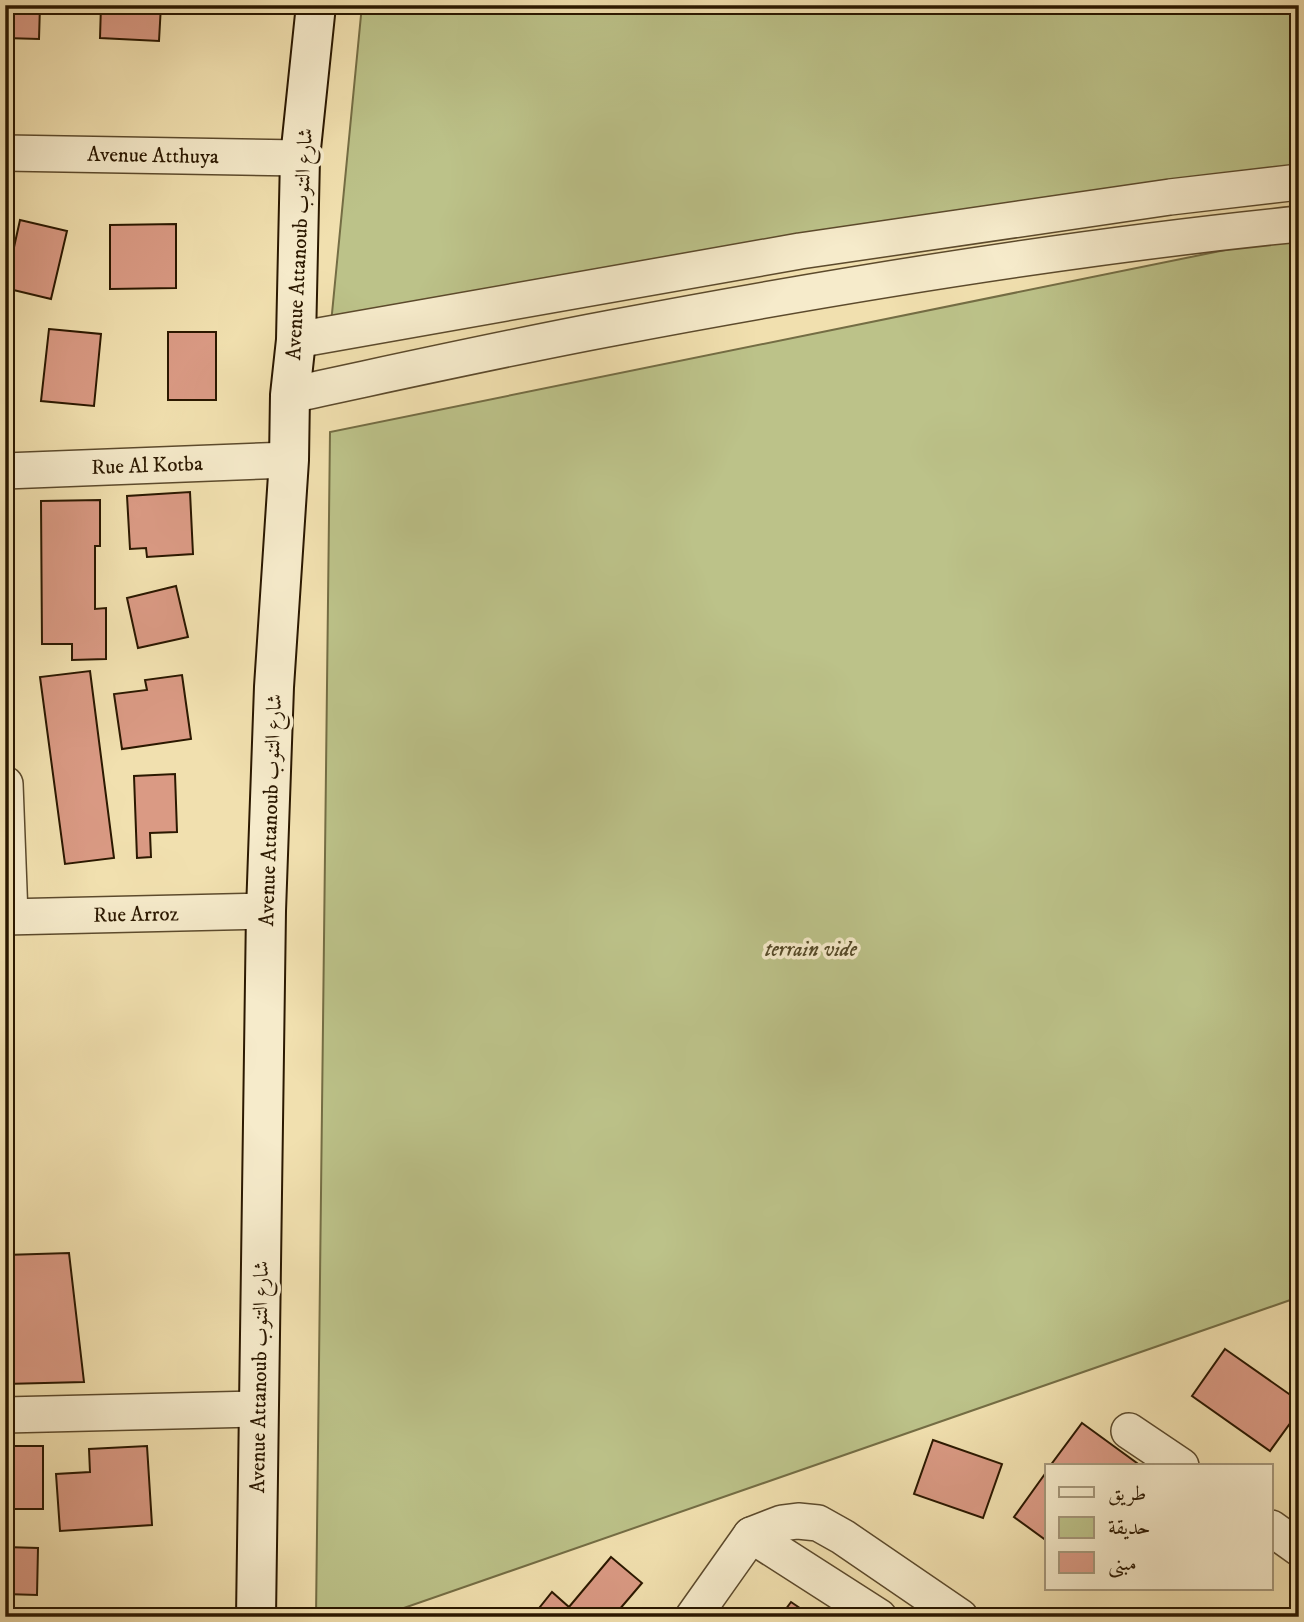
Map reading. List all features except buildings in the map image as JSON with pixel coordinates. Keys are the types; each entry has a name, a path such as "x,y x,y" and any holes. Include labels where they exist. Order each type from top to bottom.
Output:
{"street":[{"name":"Avenue Attanoub شارع التنوب","path":"256,1617 266,911 274,687 289,460 290,395 296,340 300,158 316,5"},
{"name":"Avenue Atthuya","path":"5,153 300,158"},
{"path":"296,340 800,250 1170,197 1299,182"},
{"path":"290,395 610,328 921,274 1299,224"},
{"name":"Rue Al Kotba","path":"5,471 289,460"},
{"path":"5,784 8,916"},
{"name":"Rue Arroz","path":"8,916 266,911"},
{"path":"5,1415 259,1409"},
{"path":"1129,1431 1178,1464"},
{"path":"693,1617 751,1535 782,1523 798,1521 818,1523 843,1537 960,1617"},
{"path":"1272,1529 1299,1548"},
{"path":"751,1535 879,1617"}],"green space":[{"path":"362,5 1299,5 1299,172 330,334"},
{"name":"terrain vide","path":"1299,235 1299,1297 378,1617 316,1617 330,432"}]}
